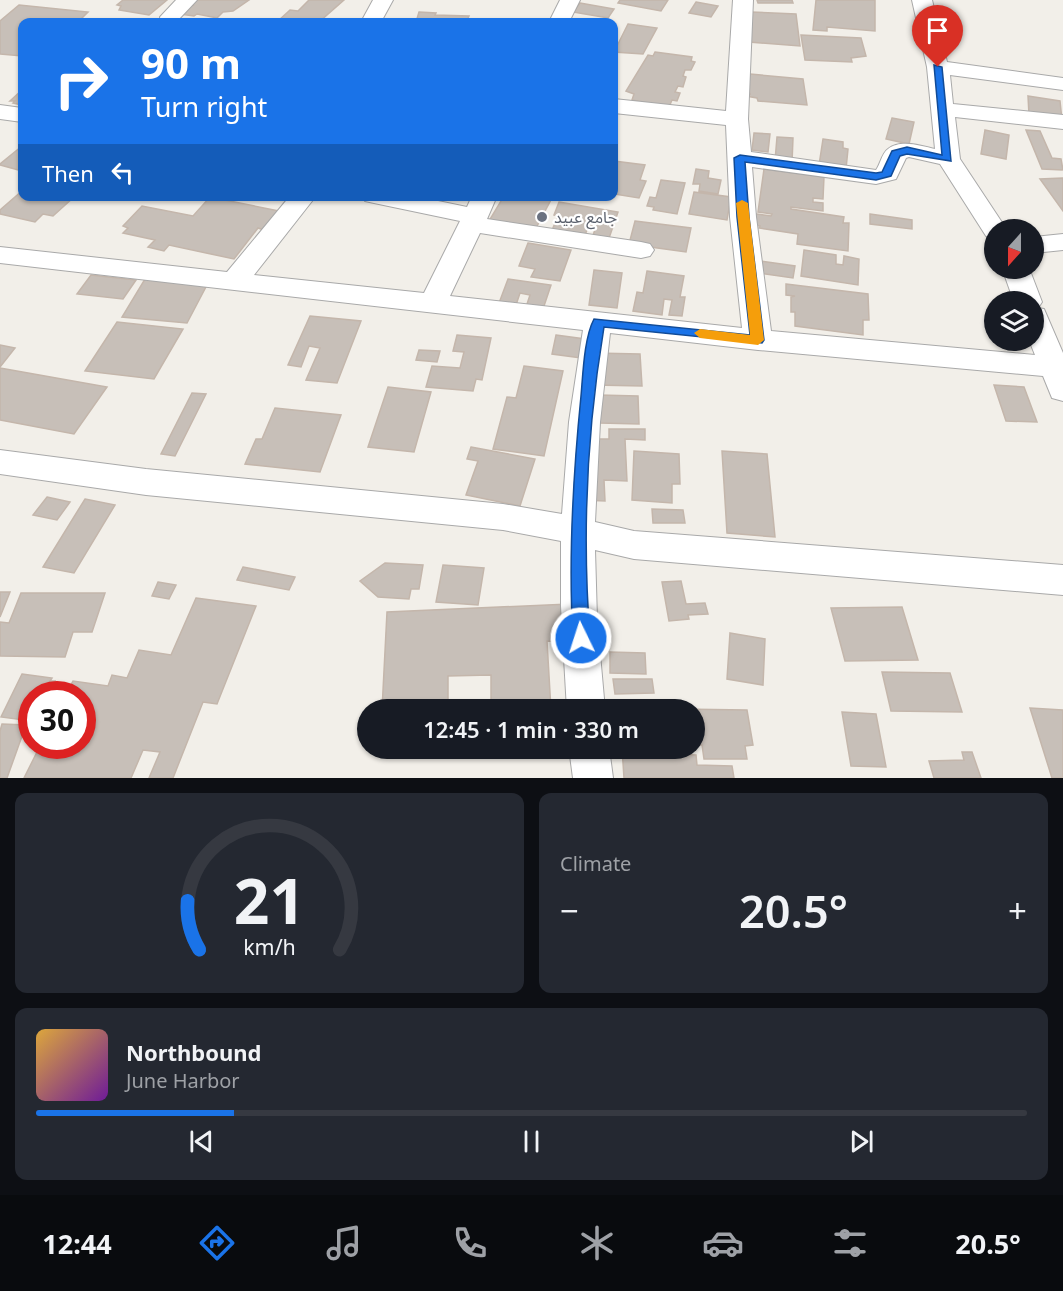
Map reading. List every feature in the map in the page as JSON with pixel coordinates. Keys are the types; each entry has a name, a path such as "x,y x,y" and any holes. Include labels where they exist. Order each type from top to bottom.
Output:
{"street":[{"path":"170,18 187,0"},
{"path":"373,18 383,0"},
{"path":"561,18 570,0"},
{"path":"742,0 737,119 743,217 758,340"},
{"path":"922,0 938,67 948,159 988,219"},
{"path":"938,67 1063,84"},
{"path":"618,106 737,119"},
{"path":"941,109 1063,122"},
{"path":"0,112 18,114"},
{"path":"740,158 876,177 887,174 896,154 907,150 948,159"},
{"path":"234,281 300,201"},
{"path":"406,201 477,212 641,250"},
{"path":"433,303 477,212"},
{"path":"1044,244 1063,243"},
{"path":"0,255 1060,375"},
{"path":"585,699 578,591 581,472 591,367 598,322"},
{"path":"1044,339 1060,375"},
{"path":"0,462 146,482 503,517 643,545 1063,580"},
{"path":"590,759 593,778"}],"building":[{"path":"123,0 167,0 149,15 119,10 121,6 117,5"},
{"path":"189,0 249,0 233,11 223,12 217,18 197,14 194,16 179,14 186,7 194,5 184,4"},
{"path":"309,0 344,0 324,18 281,18 290,10 298,11"},
{"path":"620,0 668,0 661,11 618,3"},
{"path":"757,0 792,0 793,3 758,3"},
{"path":"816,0 875,0 875,31 827,27 827,31 813,30"},
{"path":"696,2 718,6 711,17 689,13"},
{"path":"580,3 614,9 608,18 573,12"},
{"path":"19,5 88,12 82,18 18,18 18,56 0,54 0,21"},
{"path":"419,12 469,16 468,18 417,18"},
{"path":"751,12 796,14 800,46 749,42"},
{"path":"628,24 657,28 643,54 618,52 618,44"},
{"path":"801,35 861,38 866,56 851,58 852,62 805,60"},
{"path":"655,52 692,57 691,61 695,62 691,70 685,70 683,76 686,77 683,87 678,86 675,92 680,93 677,101 672,100 669,107 632,100 634,94 626,91 648,55 653,56"},
{"path":"750,74 803,79 807,105 758,101 757,98 746,96 750,94 747,86"},
{"path":"18,94 18,104 13,103 15,101 10,101"},
{"path":"1028,96 1060,101 1062,120 1029,115"},
{"path":"892,118 914,122 909,144 886,139"},
{"path":"985,130 1009,135 1006,159 981,154"},
{"path":"1026,130 1040,131 1052,158 1061,159 1063,170 1042,169"},
{"path":"754,133 770,134 768,152 752,150"},
{"path":"777,137 793,138 792,163 775,161"},
{"path":"823,139 843,142 843,148 848,149 846,169 819,165"},
{"path":"18,149 18,170 0,164"},
{"path":"618,162 645,165 640,180 646,181 639,198 618,195"},
{"path":"696,169 709,171 708,178 721,180 718,194 699,191 700,184 693,184"},
{"path":"764,169 824,177 823,199 813,198 813,202 823,203 823,211 791,207 791,209 844,217 843,223 849,223 848,251 797,244 798,234 748,224 750,213 771,216 772,214 758,212"},
{"path":"1063,178 1063,211 1040,179"},
{"path":"661,180 685,183 677,214 653,210 654,207 647,206 650,197 656,198"},
{"path":"694,192 731,197 727,220 689,214"},
{"path":"18,194 18,201 70,201 53,216 43,214 35,222 0,214 0,210"},
{"path":"206,201 230,201 279,211 264,230 258,228 234,259 169,245 164,251 148,247 155,240 123,233 128,228 123,226 142,206 193,216"},
{"path":"501,201 550,201 535,230 489,221"},
{"path":"559,202 618,212 607,244 591,242 596,226 589,225 583,240 550,235 558,216 554,215"},
{"path":"870,214 912,220 912,229 870,224"},
{"path":"635,221 691,228 686,252 629,244"},
{"path":"528,243 571,250 560,281 531,277 535,269 519,266"},
{"path":"804,250 836,255 836,264 843,265 844,256 859,259 858,285 801,276"},
{"path":"760,261 795,266 793,278 759,273"},
{"path":"594,270 622,273 617,308 589,305"},
{"path":"647,271 684,276 680,297 685,297 682,316 669,315 672,300 664,299 662,315 633,311 637,292 643,293"},
{"path":"91,275 136,280 123,299 77,294"},
{"path":"145,279 207,285 187,323 122,317"},
{"path":"508,279 551,285 543,309 526,307 530,295 520,293 516,305 499,303"},
{"path":"786,284 868,294 869,320 863,320 863,335 795,326 795,312 791,312 791,297 795,296 786,295"},
{"path":"310,316 361,321 337,383 306,380 320,348 309,346 301,367 288,365"},
{"path":"117,322 183,329 154,379 85,371"},
{"path":"457,335 491,338 482,380 476,379 473,391 426,387 432,366 460,368 464,352 453,351"},
{"path":"556,335 585,339 581,358 552,354"},
{"path":"0,345 15,348 0,367"},
{"path":"419,350 440,351 437,362 416,360"},
{"path":"594,353 640,354 642,386 594,385"},
{"path":"524,366 563,371 544,456 493,449 507,397 516,398"},
{"path":"0,368 107,387 74,434 0,420"},
{"path":"994,385 1024,387 1037,422 1006,421"},
{"path":"388,387 431,392 414,452 368,447"},
{"path":"192,393 206,394 175,456 161,454"},
{"path":"599,395 638,396 639,424 600,423"},
{"path":"275,408 341,415 320,472 245,464 256,439 262,439"},
{"path":"609,429 645,429 645,440 625,439 627,481 604,480 605,501 583,500 590,439 609,439"},
{"path":"471,447 535,459 520,506 466,495 478,461 467,459"},
{"path":"634,451 679,454 680,484 672,484 672,503 632,500"},
{"path":"722,451 767,454 775,537 727,533"},
{"path":"47,497 70,502 57,520 33,515"},
{"path":"85,499 115,505 74,573 43,567"},
{"path":"652,509 683,510 685,523 653,523"},
{"path":"385,563 423,565 419,589 411,589 409,599 378,597 360,581"},
{"path":"443,565 484,568 478,605 436,602"},
{"path":"243,567 295,577 289,590 237,580"},
{"path":"681,581 686,604 705,603 708,614 688,615 689,619 669,621 662,582"},
{"path":"158,582 176,585 169,599 152,596"},
{"path":"0,592 10,592 0,617"},
{"path":"21,593 105,593 92,632 73,632 65,657 0,656 0,622 9,623"},
{"path":"196,598 256,606 217,704 203,702 173,778 149,778 160,752 143,750 131,778 24,778 34,759 96,759 96,684 108,686 112,675 127,678 139,650 171,655"},
{"path":"569,604 572,642 547,641 550,699 491,699 491,675 448,676 448,699 383,699 387,612"},
{"path":"902,607 918,660 845,661 831,608"},
{"path":"730,633 765,639 763,685 727,679"},
{"path":"610,652 645,653 646,674 610,673"},
{"path":"882,672 950,673 962,712 891,711"},
{"path":"22,674 52,678 50,681 19,681"},
{"path":"613,679 652,679 654,693 615,694"},
{"path":"18,682 18,719 1,717"},
{"path":"1030,708 1063,710 1063,778 1052,778"},
{"path":"705,709 747,710 753,745 745,746 747,759 705,759"},
{"path":"842,712 876,714 886,767 851,766"},
{"path":"2,724 18,725 18,747 7,778 0,778"},
{"path":"962,752 972,752 981,778 934,778 929,761 964,760"},
{"path":"623,759 696,759 697,765 732,766 734,778 624,778"}],"slow traffic":[{"path":"700,333 758,340 742,203"}],"place":[{"name":"جامع عبيد","path":"542,217"}],"route":[{"path":"581,638 578,591 581,472 591,367 598,322 758,340 743,217 740,158 876,177 887,174 896,154 907,150 948,159 938,67"}]}
